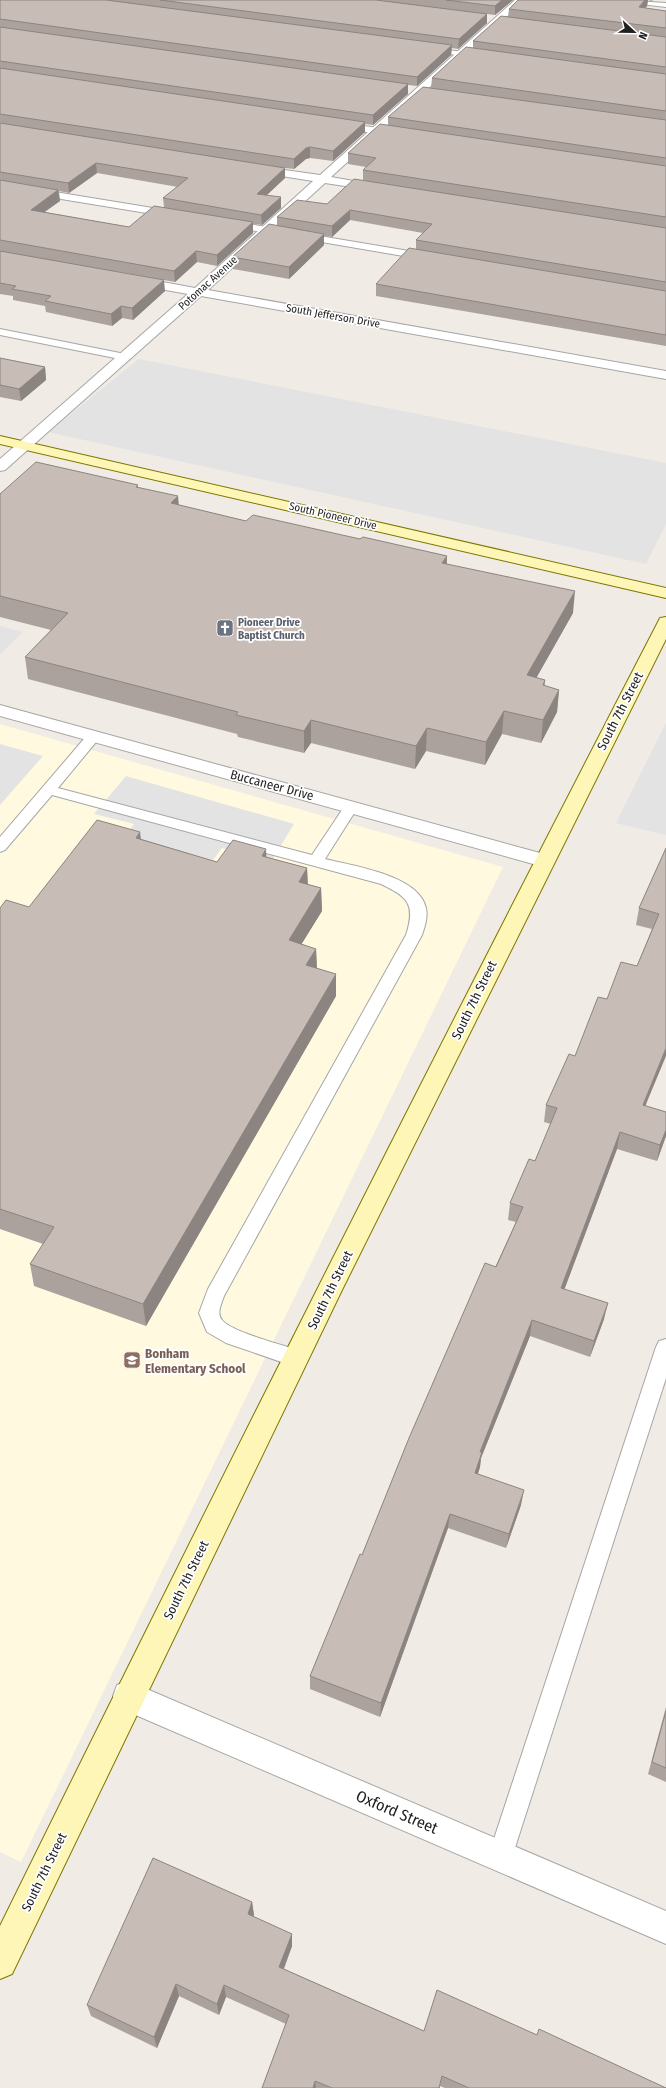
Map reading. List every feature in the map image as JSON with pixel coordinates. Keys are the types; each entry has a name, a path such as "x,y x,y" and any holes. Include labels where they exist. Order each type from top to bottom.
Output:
{"main road":[{"name":"South Pioneer Drive","path":"0,440 666,593"},
{"name":"South 7th Street","path":"0,1962 128,1696 544,861 666,622"}],"street":[{"name":"Potomac Avenue","path":"0,467 198,292 520,0"},
{"path":"481,18 512,22"},
{"path":"404,89 435,94"},
{"path":"243,167 392,190"},
{"name":"South Jefferson Drive","path":"122,278 666,376"},
{"name":"Buccaneer Drive","path":"0,710 544,861"},
{"name":"Oxford Street","path":"128,1696 666,1928"}],"lane":[{"path":"623,0 666,5"},
{"path":"421,48 484,57"},
{"path":"336,125 399,134"},
{"path":"0,186 180,216"},
{"path":"219,222 438,259"},
{"path":"0,332 125,357"},
{"path":"0,847 94,736"},
{"path":"48,790 386,880 404,888 417,903 420,919 414,935 215,1294 209,1313 214,1326 233,1337 296,1358"},
{"path":"316,861 351,807"},
{"path":"500,1856 666,1347"}],"shaded area":[{"path":"139,359 666,463 666,524 646,564 48,432"},
{"path":"0,626 23,632 0,654"},
{"path":"666,723 666,835 616,823"},
{"name":"Bonham Elementary School","path":"0,724 503,867 21,1862 0,1852"},
{"path":"0,744 43,756 0,805"},
{"path":"126,776 294,824 272,860 222,848 213,860 124,838 134,824 94,814"}],"building":[{"path":"0,0 106,0 452,45 417,77 0,19"},
{"path":"160,0 376,0 487,14 459,39"},
{"path":"446,0 502,0 495,6"},
{"path":"518,0 645,0 639,7 666,11 666,28 509,9"},
{"path":"501,16 666,37 666,67 473,41"},
{"path":"0,27 408,84 373,115 0,61"},
{"path":"466,47 666,74 666,111 432,78"},
{"path":"0,68 365,122 333,151 310,147 306,148 294,159 0,114"},
{"path":"423,87 666,120 666,158 388,117"},
{"path":"0,123 285,168 257,194 281,197 261,215 163,198 188,178 96,163 68,183 0,172"},
{"path":"380,124 666,166 666,217 363,170 376,158 348,153"},
{"path":"354,179 666,228 666,282 416,240 432,224 350,210 332,226 277,217 297,200 327,204"},
{"path":"0,180 58,190 31,210 129,227 154,206 253,222 217,255 196,251 174,271 0,240"},
{"path":"269,224 324,234 289,267 232,257"},
{"path":"409,248 666,291 666,335 376,284"},
{"path":"0,251 164,280 132,308 121,306 111,314 45,301 51,296 12,289 16,286 0,283"},
{"path":"0,358 45,367 19,389 0,385"},
{"name":"Pioneer Drive Baptist Church","path":"36,462 138,485 136,487 178,496 171,503 246,521 253,515 360,539 363,537 447,556 442,563 575,591 527,675 545,680 543,685 559,690 543,720 504,711 486,742 427,728 416,746 311,720 304,731 236,715 238,712 25,657 68,613 0,596 0,494"},
{"path":"97,820 140,832 136,838 217,862 233,840 266,849 262,856 307,868 299,882 321,888 289,940 316,949 306,965 336,974 143,1304 30,1264 54,1227 0,1209 0,908 6,900 29,907"},
{"path":"666,848 666,1048 643,1105 666,1112 666,1130 660,1145 620,1132 561,1288 608,1303 594,1341 532,1320 480,1452 482,1452 475,1473 524,1490 509,1534 450,1514 381,1703 310,1676 360,1554 362,1555 409,1438 485,1263 496,1267 523,1207 510,1203 529,1159 535,1161 557,1108 546,1105 569,1054 575,1056 598,997 607,999 621,962 637,966 659,914 639,908"},
{"path":"666,1711 666,1768 652,1762"},
{"path":"153,1858 252,1902 248,1914 292,1934 279,1967 424,2031 437,1990 537,2035 539,2029 666,2088 469,2088 442,2076 439,2088 332,2088 315,2081 313,2088 262,2088 289,2015 224,1985 217,2004 176,1984 154,2037 87,2005"}],"place":[{"name":"Pioneer Drive Baptist Church","path":"225,628"},
{"name":"Bonham Elementary School","path":"132,1360"}]}
